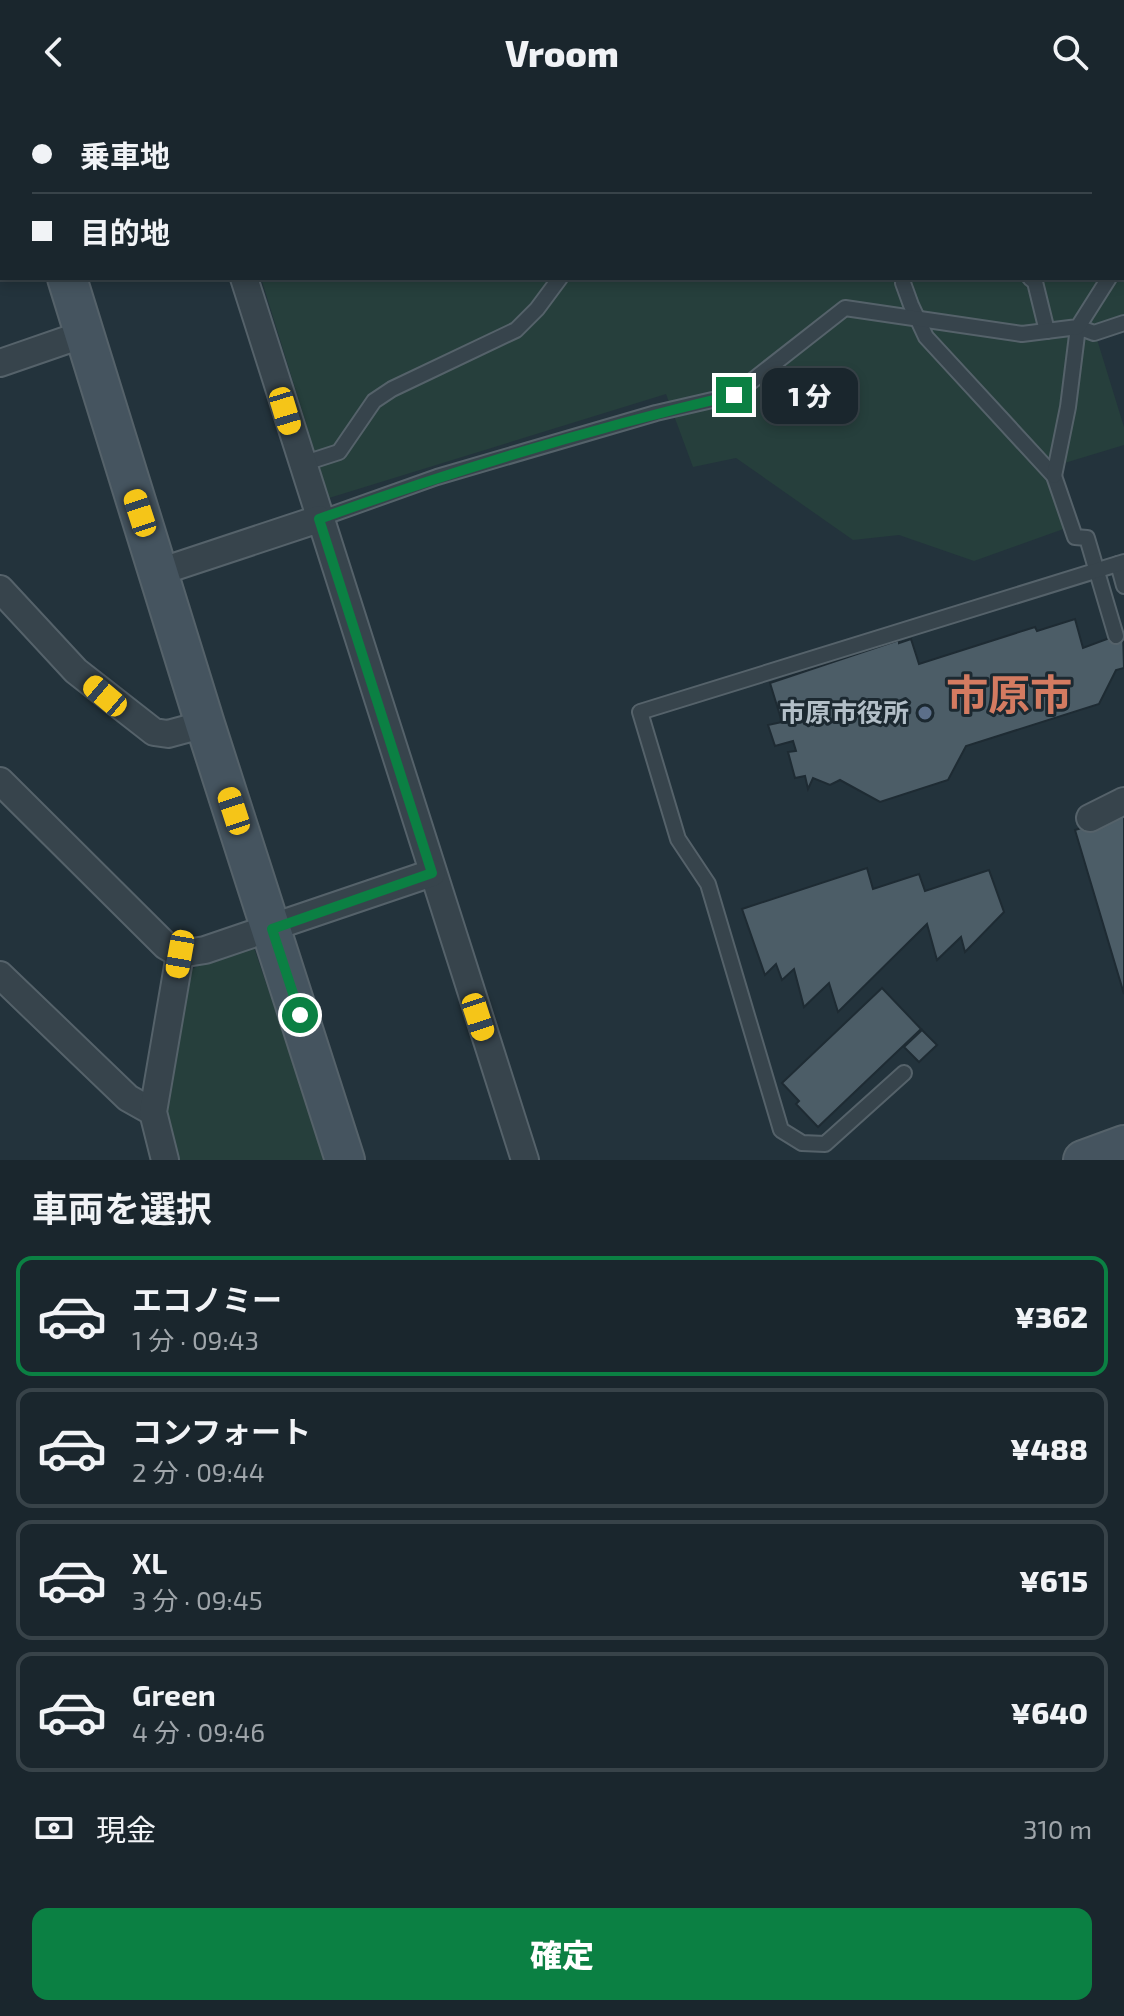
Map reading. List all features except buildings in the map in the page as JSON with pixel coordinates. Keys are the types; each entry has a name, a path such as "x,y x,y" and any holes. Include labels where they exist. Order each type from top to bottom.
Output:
{"street":[{"path":"68,280 205,724 345,1160"},
{"path":"245,280 525,1160"},
{"path":"0,363 84,334"},
{"path":"159,572 319,519"},
{"path":"0,589 76,671 154,732 168,734 205,724"},
{"path":"0,781 166,946 180,954 205,950 272,929 432,873"},
{"path":"1090,818 1124,801"},
{"path":"165,1160 153,1112 180,954"},
{"path":"0,975 128,1098 153,1112"},
{"path":"1083,1160 1124,1145"}],"lane":[{"path":"302,464 339,452 374,401 392,389 516,330 559,280"},
{"path":"904,280 926,337 1054,476 1071,530 1075,537 1087,538 1116,636"},
{"path":"1032,280 1047,331"},
{"path":"1054,476 1068,407 1078,327 1108,280"},
{"path":"319,519 437,477 656,413 734,395 845,308 1022,334 1078,327 1094,333 1124,323"},
{"path":"904,1073 825,1144 802,1143 781,1130 708,884 678,839 640,712 1121,563 1124,586"}],"green space":[{"path":"262,280 1124,280 1124,327 1096,336 1124,427 1124,445 1058,465 1069,527 974,561 899,535 853,540 736,458 693,467 666,394 329,498"},
{"path":"254,948 327,1160 176,1160 162,1116 190,971"}],"place":[{"name":"市原市役所","path":"925,713"}],"district":[{"name":"市原市","path":"1009,695"}],"route":[{"path":"300,1015 272,929 432,873 319,519 437,477 656,413 734,395"}]}
